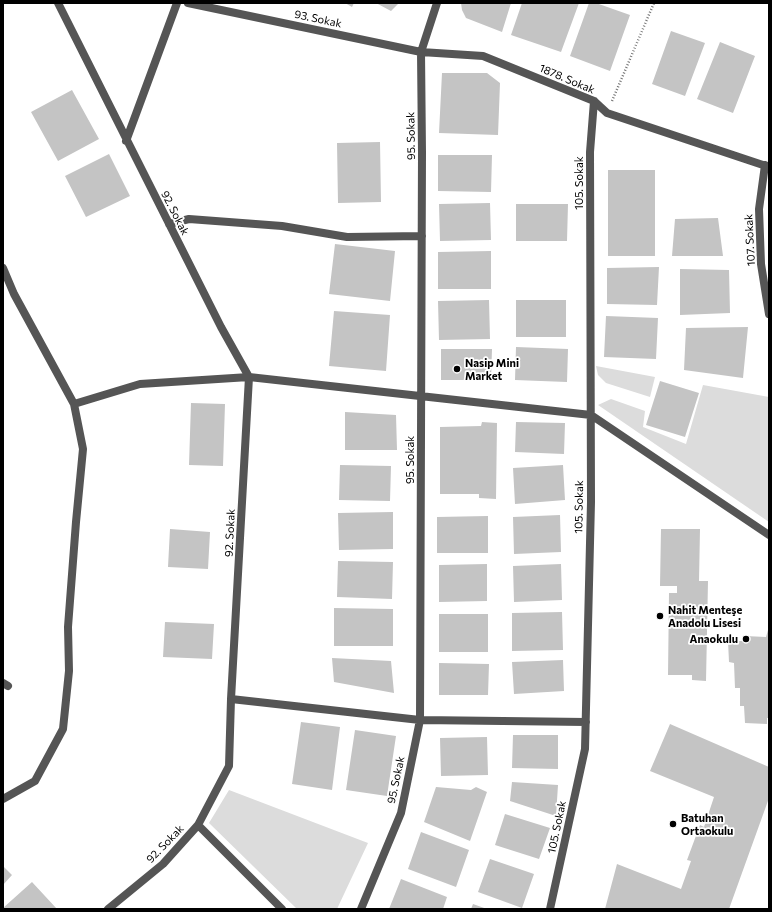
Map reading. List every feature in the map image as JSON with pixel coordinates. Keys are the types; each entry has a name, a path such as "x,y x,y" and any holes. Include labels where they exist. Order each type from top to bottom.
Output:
{"street":[{"name":"92. Sokak","path":"58,3 126,141 221,327 249,377 231,699 229,766 198,826 163,864 108,909"},
{"path":"126,141 177,3"},
{"name":"93. Sokak","path":"188,3 421,52"},
{"name":"95. Sokak","path":"360,909 401,813 420,720 422,236 421,52 437,3"},
{"name":"1878. Sokak","path":"421,52 483,56 594,101 607,112 767,166"},
{"name":"105. Sokak","path":"550,909 585,749 591,502 590,152 594,101"},
{"name":"107. Sokak","path":"767,166 759,209 761,264 769,314"},
{"path":"169,224 189,219 282,226 347,237 422,236"},
{"path":"3,268 14,294 74,404 83,449 68,627 69,671 63,729 35,781 3,799"},
{"path":"3,285 14,294"},
{"path":"74,404 140,384 249,377 591,415 769,535"},
{"path":"231,699 420,720 586,722"},
{"path":"198,826 282,909"}],"path":[{"path":"607,112 654,3"}],"shaded area":[{"path":"596,366 655,377 650,397 606,383 598,375"},
{"path":"703,385 769,397 769,522 598,405 611,399 645,411 643,427 686,444"},
{"path":"229,790 368,843 337,909 297,909 209,823"}],"building":[{"path":"345,3 354,3 352,7"},
{"path":"376,3 399,3 391,11"},
{"path":"461,3 511,3 502,32 466,18 462,10"},
{"path":"522,3 579,3 561,52 511,35"},
{"path":"589,3 596,3 630,15 610,71 570,56"},
{"path":"671,31 705,43 685,96 652,84"},
{"path":"720,42 755,56 733,113 697,99"},
{"path":"442,73 487,73 500,83 498,135 439,133"},
{"path":"72,90 99,139 58,161 31,112"},
{"path":"380,142 381,202 338,203 337,143"},
{"path":"109,154 130,196 86,217 65,176"},
{"path":"438,155 492,155 491,192 438,191"},
{"path":"608,170 655,170 655,256 608,256"},
{"path":"490,203 491,240 440,241 439,204"},
{"path":"516,204 568,204 567,241 516,241"},
{"path":"718,218 723,256 672,256 675,219"},
{"path":"335,244 395,251 390,301 329,294"},
{"path":"491,251 491,289 438,289 438,252"},
{"path":"659,267 657,305 607,304 607,268"},
{"path":"680,269 729,270 730,313 680,315"},
{"path":"489,300 490,339 439,340 438,301"},
{"path":"516,300 566,300 566,337 516,337"},
{"path":"334,311 390,315 386,371 329,366"},
{"path":"606,316 658,318 656,359 604,357"},
{"path":"748,327 743,378 684,370 686,328"},
{"path":"516,347 568,349 567,382 515,380"},
{"path":"441,349 492,349 491,380 441,380"},
{"path":"660,381 699,393 685,437 646,425"},
{"path":"191,403 225,404 223,466 189,465"},
{"path":"345,412 396,415 397,450 345,450"},
{"path":"482,422 497,423 496,499 479,498 479,494 440,494 440,427 481,426"},
{"path":"516,422 565,423 564,454 515,452"},
{"path":"340,465 391,466 390,501 339,500"},
{"path":"563,465 565,500 515,504 513,468"},
{"path":"393,512 393,549 339,550 338,513"},
{"path":"560,515 561,552 514,554 513,517"},
{"path":"488,516 488,553 437,553 437,517"},
{"path":"170,529 210,532 208,569 168,567"},
{"path":"661,529 700,529 699,581 708,581 706,681 692,680 692,675 668,675 669,593 677,593 677,586 660,586"},
{"path":"338,561 393,562 392,599 337,597"},
{"path":"487,564 487,601 439,602 439,565"},
{"path":"561,564 562,600 514,602 513,566"},
{"path":"334,608 393,609 393,646 334,646"},
{"path":"562,612 563,650 512,651 512,613"},
{"path":"439,614 488,614 488,652 439,652"},
{"path":"165,622 214,624 212,659 163,657"},
{"path":"768,630 769,718 767,718 767,724 745,723 744,706 740,706 740,688 735,688 734,663 729,662 728,641 744,641 745,636 766,637"},
{"path":"332,658 391,661 394,693 334,682"},
{"path":"563,660 564,691 514,694 512,662"},
{"path":"439,663 489,664 488,695 439,695"},
{"path":"301,722 340,727 332,790 292,784"},
{"path":"670,724 769,767 769,798 729,909 605,909 617,864 681,889 691,861 687,860 700,825 704,827 714,797 650,771"},
{"path":"355,730 396,736 387,796 346,790"},
{"path":"513,735 558,735 558,769 512,768"},
{"path":"487,737 488,775 441,776 440,738"},
{"path":"512,782 558,785 556,816 510,801"},
{"path":"436,787 471,790 476,787 487,792 470,841 424,822"},
{"path":"505,814 550,828 539,859 495,845"},
{"path":"421,832 469,850 456,887 408,869"},
{"path":"490,859 534,874 522,908 478,892"},
{"path":"3,866 12,875 3,885"},
{"path":"401,879 447,897 443,909 389,909"},
{"path":"32,882 57,909 3,909 3,908"},
{"path":"473,904 487,909 471,909"}],"place":[{"name":"Nasip Mini Market","path":"457,369"},
{"name":"Nahit Menteşe Anadolu Lisesi","path":"660,616"},
{"name":"Anaokulu","path":"746,639"},
{"name":"Batuhan Ortaokulu","path":"673,824"}]}
